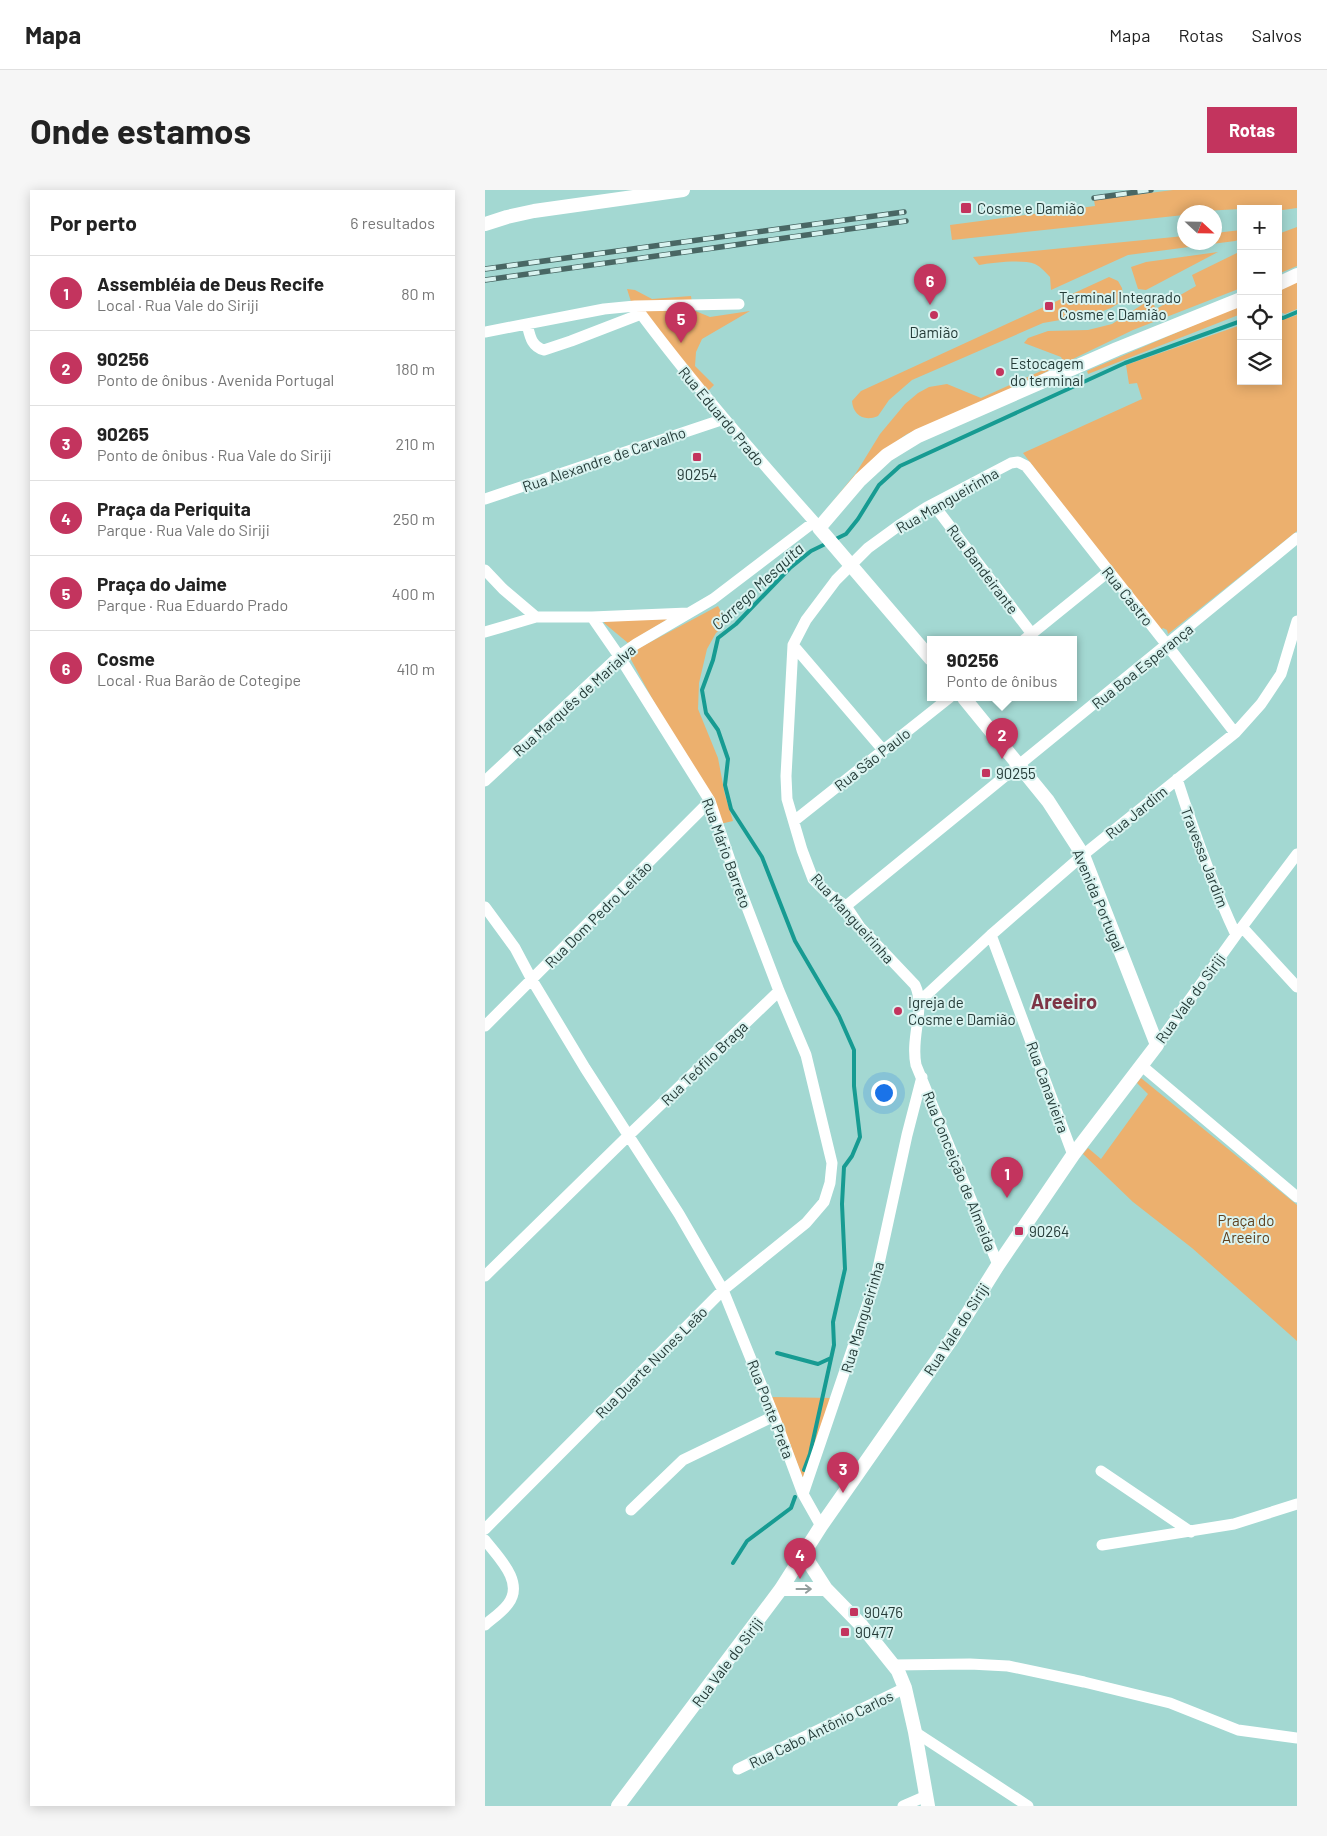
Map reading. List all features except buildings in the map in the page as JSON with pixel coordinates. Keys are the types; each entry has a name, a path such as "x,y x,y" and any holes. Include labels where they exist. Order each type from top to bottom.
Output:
{"street":[{"path":"485,224 534,211 683,190"},
{"path":"1282,282 1297,275"},
{"path":"927,654 817,525 887,455 918,436 1117,349 1237,301"},
{"path":"485,332 604,309 638,310 739,304"},
{"path":"527,324 534,344 544,350 571,341 638,310"},
{"name":"Rua Eduardo Prado","path":"638,310 724,419 817,525"},
{"name":"Rua Alexandre de Carvalho","path":"485,499 724,419"},
{"name":"Rua Mangueirinha","path":"920,1001 915,985 860,927 846,906 827,893 813,879 802,850 787,799 786,776 793,645 807,620 836,580 868,548 933,504 1011,463 1018,462"},
{"name":"Rua Castro","path":"1018,462 1026,466 1235,733"},
{"name":"Rua Bandeirante","path":"933,504 1027,636"},
{"name":"Rua Marquês de Marialva","path":"485,781 619,656 729,588 817,525"},
{"name":"Rua Boa Esperança","path":"846,906 1297,538"},
{"path":"485,570 503,589 536,617"},
{"path":"1029,636 1108,572"},
{"path":"485,632 536,617 690,613"},
{"name":"Rua Mário Barreto","path":"592,617 619,656 710,801 737,881 806,1055 832,1163 830,1183 824,1202"},
{"name":"Rua Jardim","path":"920,1001 991,935 1083,855 1235,733 1261,704 1281,674 1297,621"},
{"path":"793,645 883,750"},
{"name":"Rua São Paulo","path":"794,821 945,701"},
{"name":"Avenida Portugal","path":"967,701 1048,801 1083,855 1157,1045"},
{"name":"Travessa Jardim","path":"1177,779 1217,896 1239,931 1297,988"},
{"name":"Rua Dom Pedro Leitão","path":"485,1026 710,801"},
{"name":"Rua Vale do Siriji","path":"618,1806 781,1589 821,1526 951,1340 998,1265 1073,1156 1142,1066 1297,854"},
{"path":"485,907 515,948 585,1068 679,1214 723,1290"},
{"name":"Rua Canavieira","path":"991,935 1073,1156"},
{"name":"Rua Teófilo Braga","path":"485,1276 779,990"},
{"path":"920,1001 914,1056 922,1077"},
{"path":"1142,1066 1297,1197"},
{"name":"Rua Mangueirinha","path":"803,1494 875,1282 907,1135 922,1077"},
{"name":"Rua Conceição de Almeida","path":"922,1077 998,1265"},
{"name":"Rua Duarte Nunes Leão","path":"485,1529 723,1290 806,1222 824,1202"},
{"name":"Rua Ponte Preta","path":"723,1290 775,1416 803,1494 821,1526"},
{"path":"631,1510 683,1460 775,1416"},
{"path":"1101,1471 1191,1532"},
{"path":"1101,1545 1234,1524 1297,1504"},
{"path":"485,1540 511,1575 514,1584 514,1592 507,1606 485,1625"},
{"path":"803,1553 826,1589 862,1626 893,1665 905,1688 927,1801 903,1806"},
{"path":"781,1589 826,1589"},
{"path":"893,1665 970,1664 1008,1666 1171,1703 1238,1730 1297,1738"},
{"name":"Rua Cabo Antônio Carlos","path":"738,1769 905,1688"},
{"path":"915,1732 1028,1806"}],"green space":[{"path":"1173,190 1297,190 1297,208 1282,210 1282,205 1237,205 1237,209 1222,210 1222,205 1177,205 1177,216 952,240 950,225 1095,206 1094,200"},
{"path":"1297,227 1297,266 1282,272 1282,250 1282,233"},
{"path":"1237,230 1237,240 1222,243 1222,232"},
{"path":"1177,237 1177,249 1128,255 1051,290 1050,277 1035,264 999,262 979,265 973,257"},
{"path":"1218,252 1146,290 1138,289 1131,267 1146,262"},
{"path":"1237,253 1237,290 1133,330 994,397 907,434 880,453 830,505 856,473 880,434 905,404 918,393 929,387 947,384 981,398 1063,361 1061,357 1024,343 1028,338 1048,331 1088,330 1112,324 1151,299 1156,309 1196,286 1192,275"},
{"path":"1109,277 1118,281 1122,288 1123,296 1119,303 1111,308 1095,314 1043,323 912,380 889,400 878,416 873,418 864,418 855,410 852,401 861,391"},
{"path":"1297,281 1297,309 1285,314 1282,313 1282,287"},
{"path":"627,289 635,290 652,299 691,296 693,310 710,317 750,311 702,339 696,352 695,366 714,385 705,394 633,308"},
{"path":"1237,307 1237,316 1088,374 1087,371"},
{"path":"1297,315 1297,531 1168,634 1167,630 1163,628 1159,632 1023,453 1142,399 1137,383 1129,384 1126,365 1237,326 1237,385 1282,385 1282,320"},
{"path":"718,606 727,623 716,633 707,649 699,683 698,709 718,758 725,795 733,821 720,824 628,654"},
{"path":"668,619 628,643 604,623 605,620"},
{"name":"Praça do Areeiro","path":"1141,1078 1297,1205 1297,1341 1192,1248 1133,1202 1083,1154 1088,1148 1101,1159 1148,1094 1137,1083"},
{"path":"772,1397 833,1398 803,1478 802,1476"}],"waterway":[{"name":"Córrego Mesquita","path":"1282,318 1297,312"},
{"name":"Córrego Mesquita","path":"804,1470 810,1454 834,1345 833,1322 845,1269 842,1204 844,1167 852,1156 860,1137 854,1086 854,1050 839,1016 795,941 762,857 731,809 725,785 728,759 718,730 706,713 702,690 713,660 718,638 736,624 790,568 811,551 846,534 858,519 879,485 900,466 1125,363 1237,322"},
{"path":"777,1353 818,1364 831,1358"},
{"path":"733,1563 747,1541 791,1508 795,1497"}],"railway":[{"path":"1094,198 1151,190"},
{"path":"485,269 904,212"},
{"path":"485,280 906,221"}],"place":[{"name":"Cosme e Damião","path":"966,208"},
{"name":"Cosme","path":"930,305"},
{"name":"Terminal Integrado Cosme e Damião","path":"1049,306"},
{"name":"Damião","path":"934,315"},
{"name":"Praça do Jaime","path":"681,343"},
{"name":"Estocagem do terminal","path":"1000,372"},
{"name":"90254","path":"697,457"},
{"name":"90256","path":"1002,759"},
{"name":"90255","path":"986,773"},
{"name":"Igreja de Cosme e Damião","path":"898,1011"},
{"name":"Assembléia de Deus Recife","path":"1007,1198"},
{"name":"90264","path":"1019,1231"},
{"name":"90265","path":"843,1493"},
{"name":"Praça da Periquita","path":"800,1579"},
{"name":"90476","path":"854,1612"},
{"name":"90477","path":"845,1632"}],"district":[{"name":"Areeiro","path":"1064,1001"}]}
